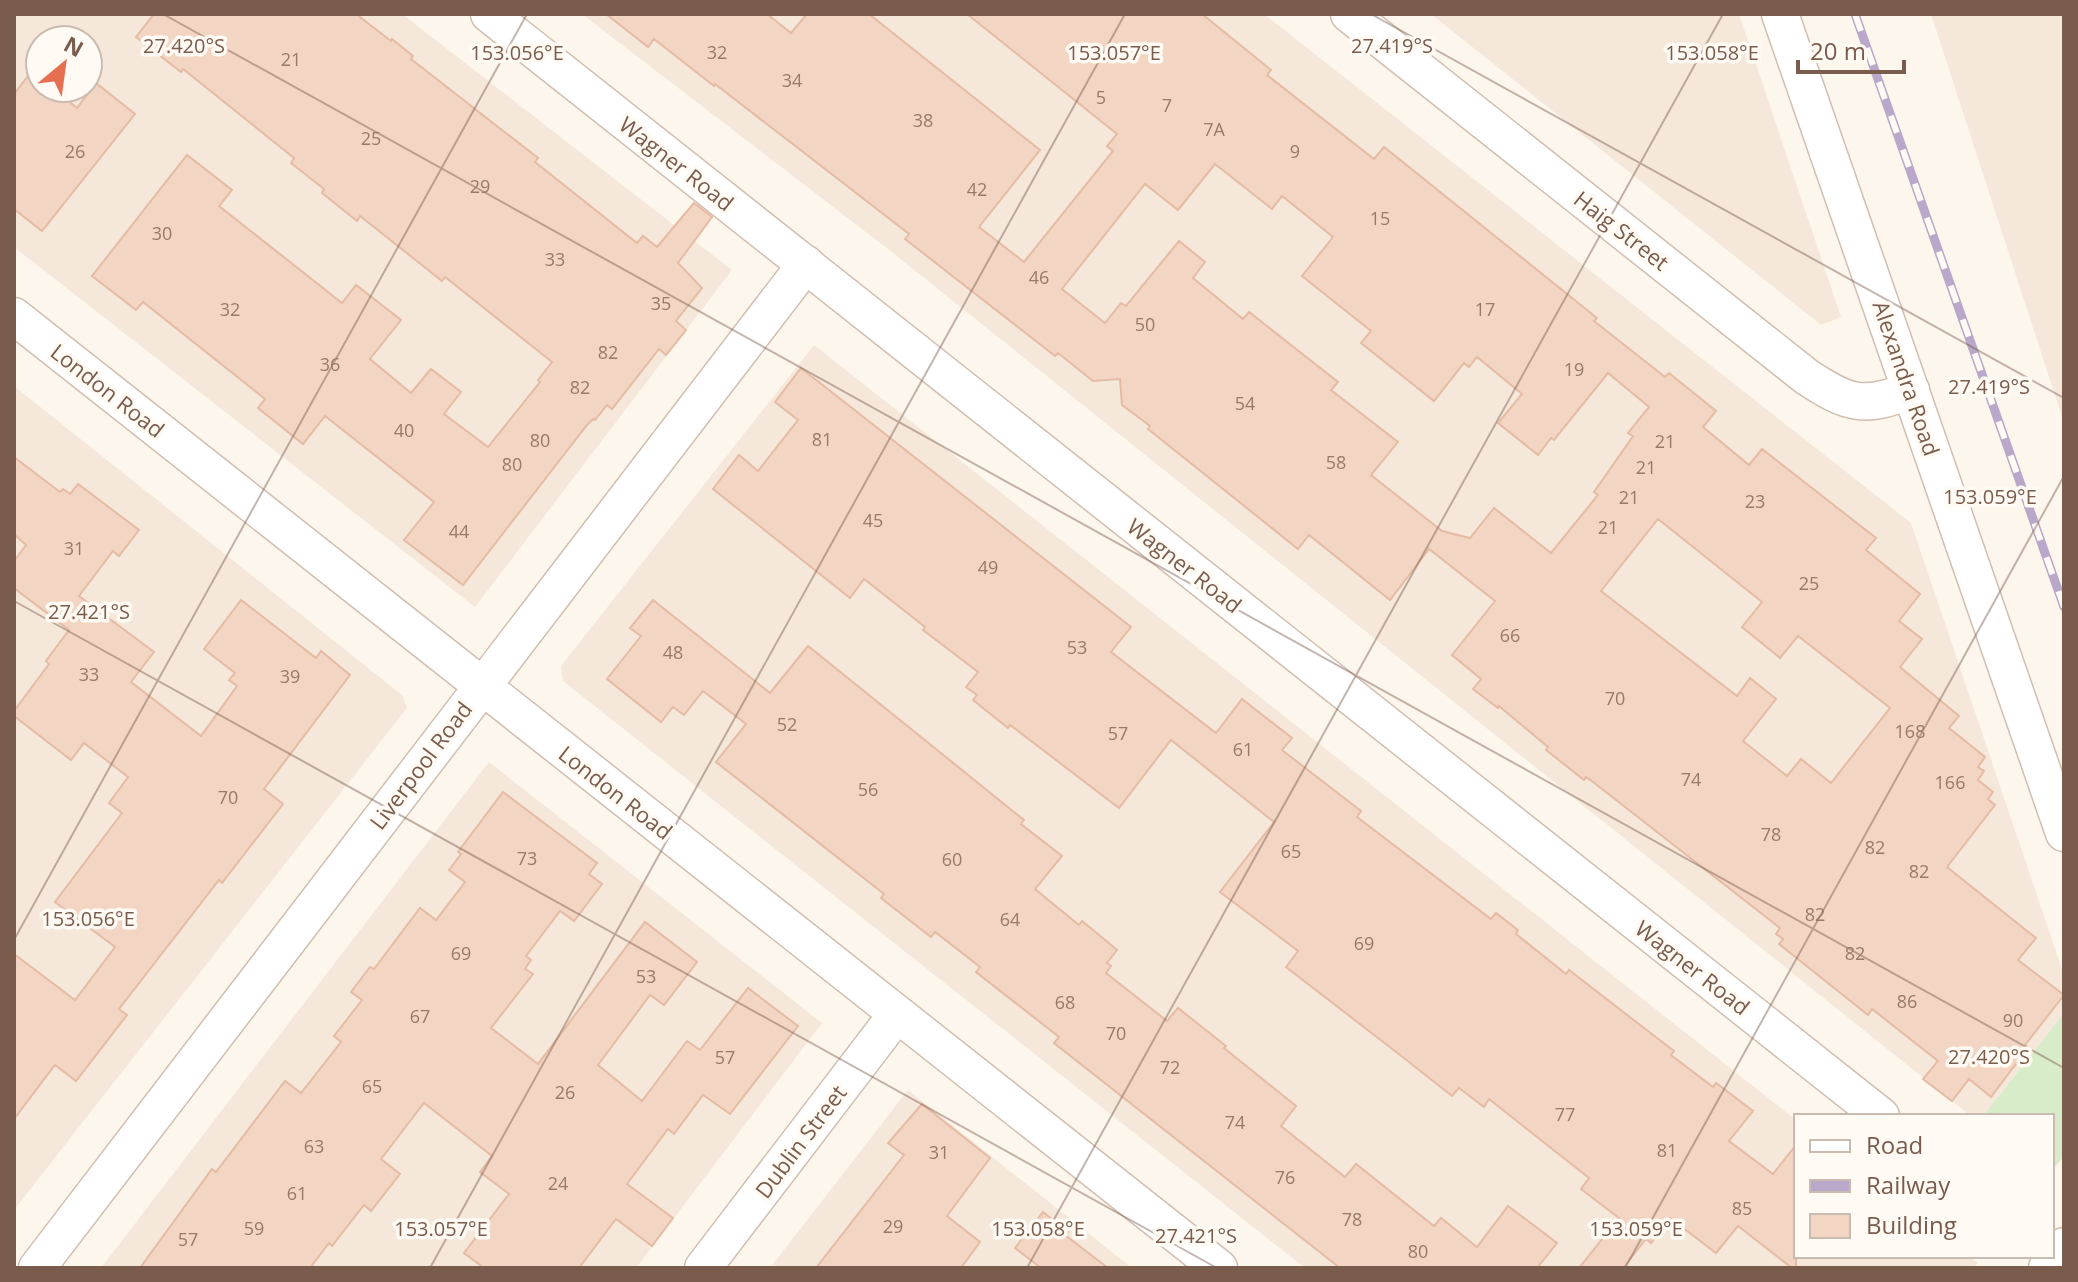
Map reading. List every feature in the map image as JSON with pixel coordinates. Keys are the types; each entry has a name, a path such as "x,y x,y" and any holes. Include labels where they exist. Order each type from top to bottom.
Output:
{"street":[{"name":"Wagner Road","path":"489,14 1878,1114"},
{"name":"Haig Street","path":"1349,14 1807,377 1854,402 1885,401 1911,390"},
{"name":"Alexandra Road","path":"1780,14 2064,833"},
{"name":"Liverpool Road","path":"37,1268 806,264"},
{"name":"London Road","path":"14,316 1219,1268"},
{"name":"Dublin Street","path":"703,1268 897,1014"}],"shaded area":[{"path":"14,14 402,14 732,270 475,607 14,247"},
{"path":"582,14 1264,14 1911,523 2064,975 2064,1013 1985,1114 1969,1114 888,249"},
{"path":"1431,14 1739,14 1841,317 1821,325"},
{"path":"1931,14 2064,14 2064,423"},
{"path":"814,345 1794,1118 1794,1258 1972,1258 1978,1263 1974,1268 1305,1268 563,681 561,666"},
{"path":"14,386 402,695 407,708 14,1210"},
{"path":"489,762 822,1023 636,1268 101,1268"},
{"path":"908,1090 1132,1268 770,1268"}],"green space":[{"path":"2064,1013 2064,1156 2054,1168 2054,1114 1985,1114"}],"building":[{"path":"154,14 356,14 413,56 411,59 538,158 535,162 637,243 643,236 657,247 694,203 712,217 678,263 702,288 676,321 686,330 666,355 659,349 612,409 607,405 587,425 463,585 404,540 434,502 325,416 303,444 258,408 265,399 143,302 136,310 92,276 187,155 232,190 219,206 342,303 356,285 401,320 370,359 411,393 431,369 461,392 444,414 488,447 540,382 538,380 552,362 445,277 442,281 360,216 357,221 291,163 294,158 183,69 181,72 136,37"},
{"path":"606,14 767,14 791,33 807,14 869,14 1040,150 979,227 1024,262 1113,151 1107,146 1117,134 967,14 1202,14 1271,70 1267,75 1374,159 1384,147 1597,318 1594,321 1665,377 1669,373 1716,411 1703,427 1749,465 1762,449 1876,538 1866,550 1920,594 1899,621 1922,639 1900,667 1959,716 1949,728 1985,757 1978,767 1984,771 1978,780 1993,792 1988,799 1995,805 1947,867 2036,938 2018,960 2064,995 2025,1045 2028,1048 1991,1097 1969,1079 1952,1101 1923,1079 1938,1061 1872,1009 1868,1015 1779,944 1783,939 1776,934 1780,928 1593,782 1586,777 1584,780 1499,706 1473,689 1481,679 1452,655 1495,601 1429,549 1390,600 1309,535 1298,549 1122,405 1120,379 1093,381 1058,353 1055,356 905,239 909,234 715,84 654,39 648,47","holes":["1215,164 1272,209 1282,196 1333,237 1302,276 1371,331 1361,343 1434,401 1464,363 1469,367 1477,357 1522,394 1498,423 1538,455 1551,438 1554,440 1608,373 1649,407 1628,433 1633,436 1594,492 1598,495 1551,553 1494,508 1470,538 1442,531 1371,475 1398,442 1331,390 1338,382 1249,312 1243,319 1193,278 1205,262 1179,241 1126,306 1121,303 1105,323 1062,289 1145,184 1178,210","1658,519 1762,602 1742,627 1780,658 1798,636 1890,708 1831,783 1801,759 1787,776 1743,741 1776,699 1750,678 1737,696 1601,591"]},
{"path":"24,81 24,104 72,104 77,108 80,104 104,104 104,89 135,114 42,231 14,209 14,94"},
{"path":"801,368 1131,627 1111,652 1216,733 1242,699 1292,738 1282,750 1361,811 1357,817 1491,919 1496,913 1518,930 1516,934 1566,974 1569,970 1674,1051 1671,1055 1713,1087 1716,1083 1753,1111 1729,1141 1773,1174 1794,1148 1796,1268 1738,1226 1716,1253 1670,1218 1651,1243 1646,1239 1623,1268 1579,1268 1619,1218 1581,1189 1589,1178 1489,1099 1484,1107 1459,1088 1452,1096 1286,967 1298,951 1220,892 1274,822 1171,740 1119,808 973,700 977,695 966,687 978,672 864,579 850,598 713,489 739,455 758,471 798,420 775,402"},
{"path":"14,457 60,492 63,489 70,494 78,484 139,530 119,556 113,551 79,596 154,652 131,682 201,736 237,686 229,680 235,673 204,649 241,600 316,658 321,651 350,675 264,789 283,804 222,883 219,880 119,1009 127,1015 76,1081 55,1065 14,1119 14,954 75,1000 115,947 55,902 122,813 109,803 128,777 84,743 71,760 14,716 14,711 49,664 46,661 69,630 14,588 14,561 26,545 14,534"},
{"path":"653,600 770,693 808,646 1024,820 1021,824 1062,856 1035,889 1079,925 1082,921 1117,950 1107,963 1111,966 1106,973 1167,1021 1178,1008 1226,1046 1224,1048 1296,1106 1281,1126 1345,1177 1356,1164 1434,1226 1441,1218 1477,1247 1508,1206 1557,1243 1537,1268 1340,1268 1054,1043 1059,1037 976,972 980,967 935,932 931,937 881,898 884,894 716,762 746,724 703,691 684,715 673,707 661,722 607,679 641,636 630,628"},
{"path":"503,792 597,863 589,874 602,884 574,921 560,911 526,956 531,960 525,969 533,974 491,1028 538,1064 645,922 697,962 664,1005 650,995 598,1065 642,1101 687,1041 700,1050 748,988 798,1026 730,1114 703,1095 674,1134 668,1129 627,1184 673,1218 652,1246 616,1219 579,1268 484,1268 464,1253 509,1194 480,1172 492,1156 424,1103 381,1159 400,1174 371,1211 364,1205 310,1268 140,1268 212,1169 216,1172 285,1081 301,1093 341,1042 334,1036 362,1000 351,992 370,967 374,969 420,908 436,920 465,882 449,870 461,854 458,852"},
{"path":"922,1104 990,1158 947,1216 980,1242 961,1268 816,1268 904,1155 888,1143"},
{"path":"1043,1212 1068,1232 1065,1235 1108,1268 1041,1268 1015,1248"}],"railway":[{"path":"1855,14 2064,607"}]}
